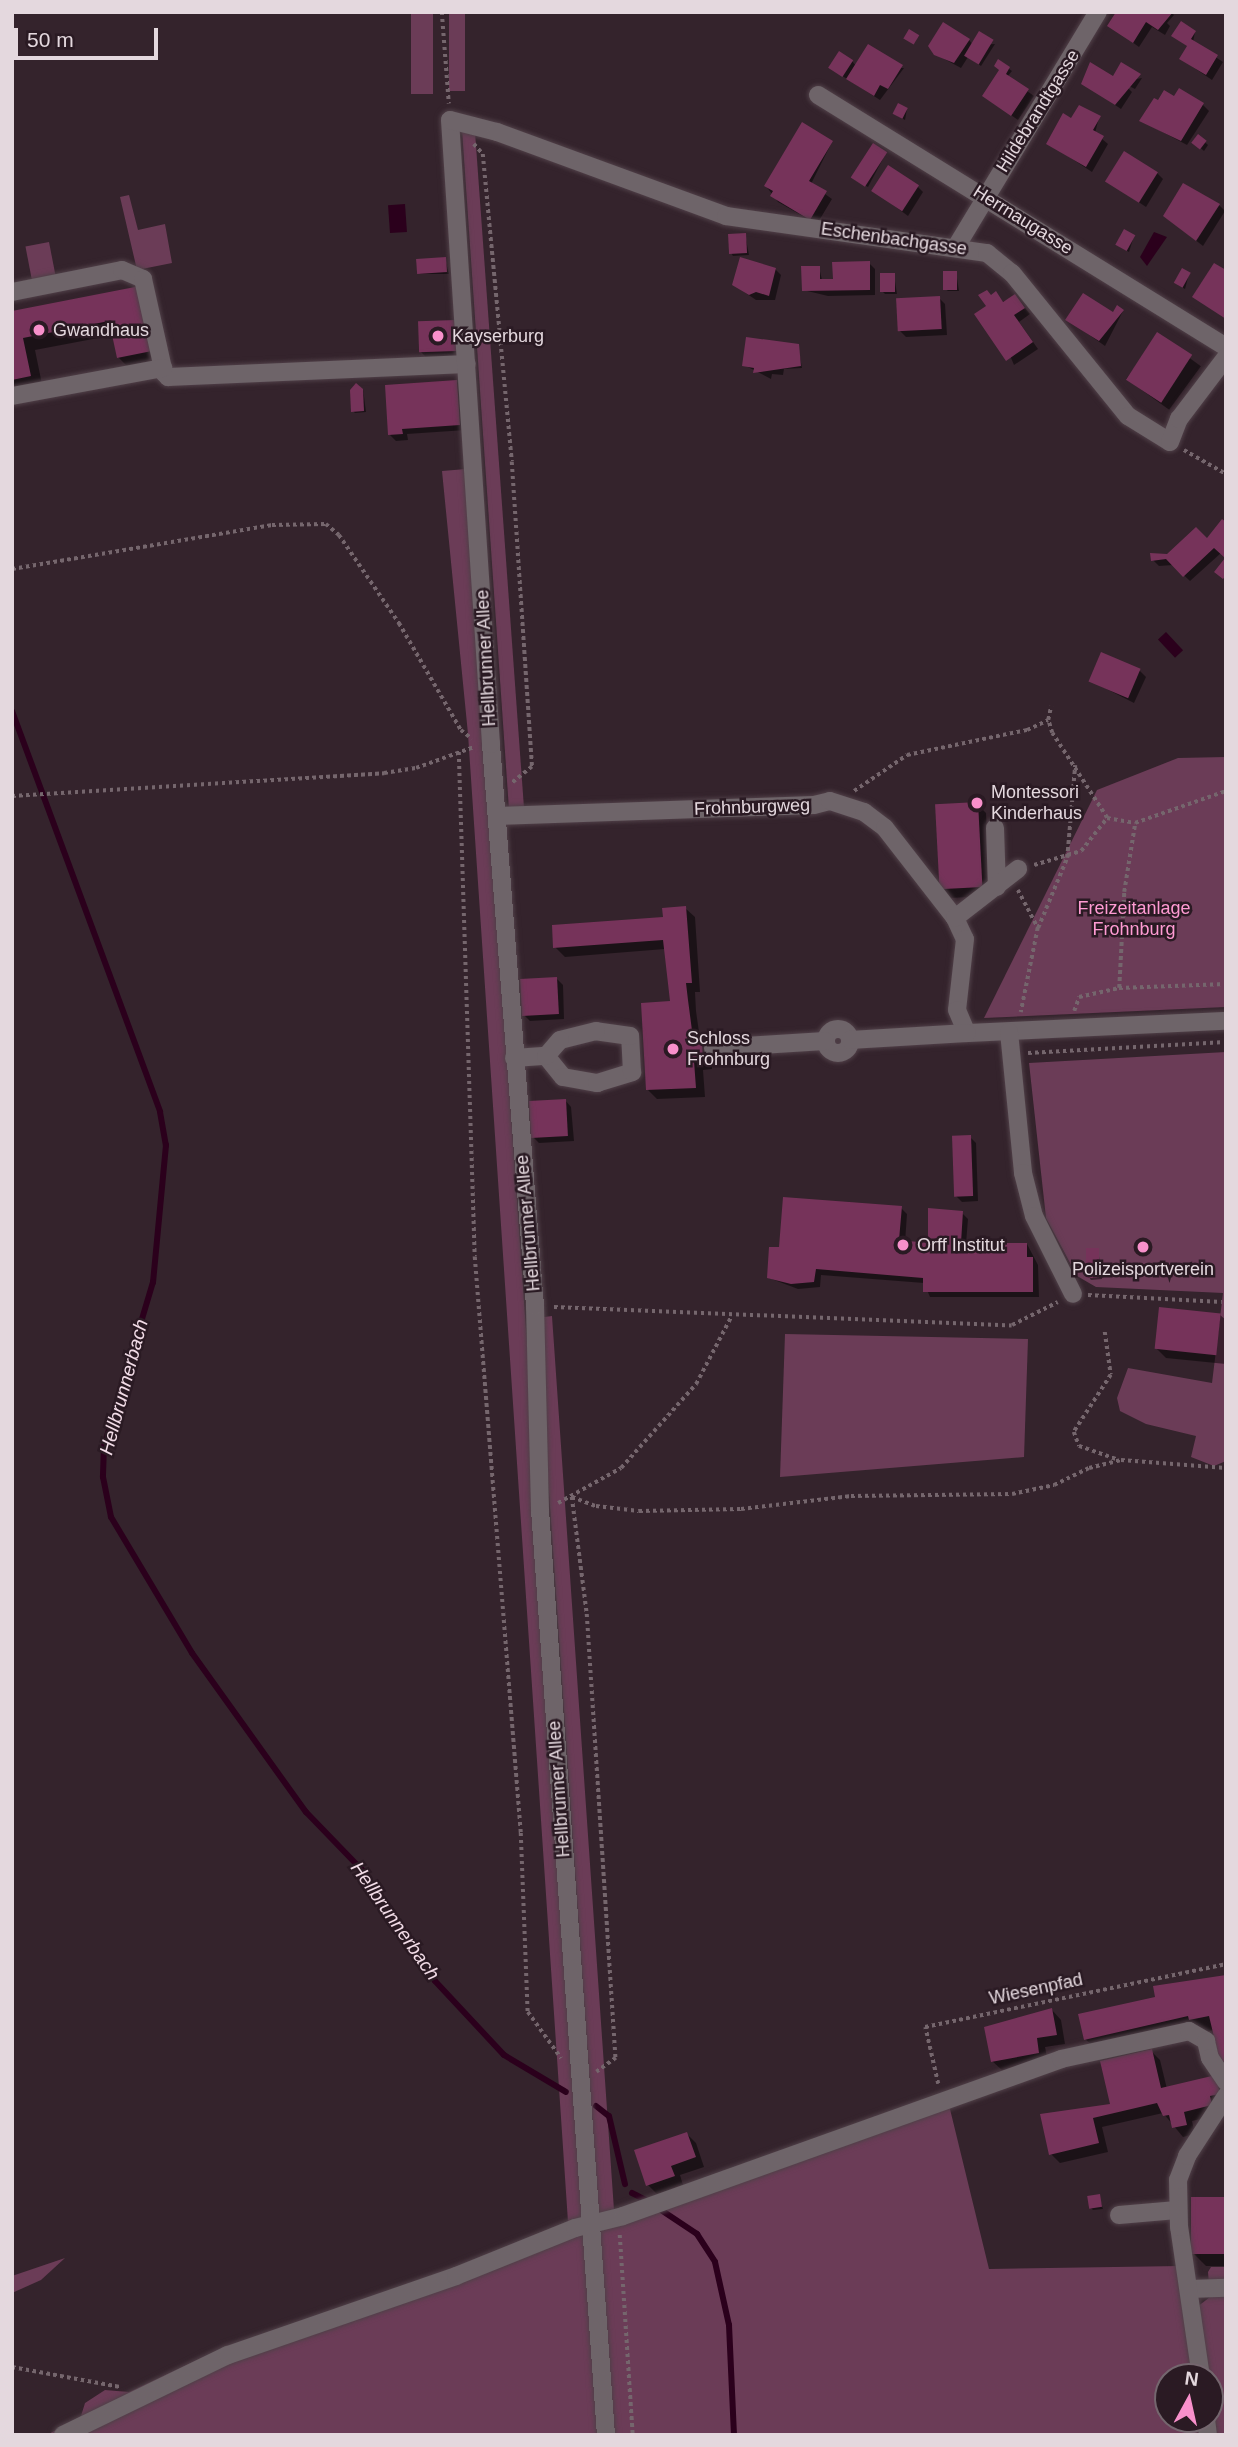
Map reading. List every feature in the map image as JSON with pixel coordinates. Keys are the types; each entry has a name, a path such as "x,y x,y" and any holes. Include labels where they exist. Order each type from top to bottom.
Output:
{"street":[{"name":"Hildebrandtgasse","path":"956,247 1098,12"},
{"name":"Herrnaugasse","path":"818,95 1226,347"},
{"name":"Eschenbachgasse","path":"450,120 497,132 735,218 986,253 1012,273 1104,391 1128,416 1170,442"},
{"name":"Hellbrunner Allee","path":"450,120 496,816 535,1307 540,1510 580,2084 598,2223 606,2435"},
{"path":"12,292 122,270 143,279 165,375 180,378 467,364"},
{"path":"1170,442 1179,419 1226,357"},
{"path":"12,396 163,368"},
{"name":"Frohnburgweg","path":"496,816 814,805 830,801 864,812 885,828 955,918 965,939 957,1010 967,1033"},
{"path":"955,918 1007,878 995,828"},
{"path":"713,1048 825,1041 829,1032 837,1028 846,1031 850,1040 1226,1021"},
{"path":"1015,1032 1012,1054 1023,1172 1034,1216 1073,1294"},
{"path":"514,1058 546,1056 560,1040 584,1034 630,1036 632,1072 597,1083 563,1077 546,1056"},
{"path":"63,2435 228,2355 444,2281 598,2223 1061,2059 1180,2031 1202,2036 1226,2082"},
{"path":"1199,2363 1177,2210 1178,2180 1187,2156 1226,2096"},
{"path":"1119,2215 1177,2210"},
{"path":"1189,2289 1226,2288"}],"path":[{"path":"442,12 450,120 484,154 532,767 495,797"},
{"path":"1170,442 1226,474"},
{"path":"12,569 272,524 326,524 339,535 399,623 461,730 475,741 491,744"},
{"path":"1051,706 1048,720 1107,818 1135,823 1226,791"},
{"path":"830,801 867,786 907,755 1027,730 1048,720"},
{"path":"12,796 384,773 416,768 459,752 491,744"},
{"path":"459,752 475,1257 521,1833 528,2012 580,2084 616,2058 587,1614 572,1497"},
{"path":"1015,1032 1038,928 1067,858 1074,764"},
{"path":"1038,928 1026,897 1007,878 1081,851 1107,818"},
{"path":"1119,988 1124,892 1135,823"},
{"path":"1067,1029 1079,997 1119,988 1226,984"},
{"path":"1012,1054 1226,1042"},
{"path":"535,1307 731,1317 1012,1325 1073,1294 1222,1302"},
{"path":"540,1510 572,1497 621,1468 687,1393 731,1317"},
{"path":"1105,1332 1111,1375 1074,1432 1079,1446 1121,1460 1226,1468"},
{"path":"572,1497 596,1506 673,1511 851,1496 1012,1494 1055,1485 1089,1468 1121,1460"},
{"name":"Wiesenpfad","path":"942,2101 925,2027 1226,1964"},
{"path":"598,2223 621,2236 634,2435"},
{"path":"12,2368 145,2393"}],"green space":[{"path":"411,12 433,12 433,94 411,94"},
{"path":"449,12 465,12 465,91 449,91"},
{"path":"462,130 475,132 524,808 509,810"},
{"path":"129,195 138,230 165,224 172,263 137,270 120,197"},
{"path":"49,242 56,278 33,283 25,247"},
{"path":"466,469 603,2435 47,2435 81,2416 85,2403 105,2390 129,2392 210,2354 431,2277 568,2222 468,734 442,471"},
{"name":"Freizeitanlage Frohnburg","path":"1226,757 1226,1007 984,1018 1097,790 1178,758"},
{"name":"Polizeisportverein","path":"1226,1052 1226,1461 1214,1466 1191,1457 1196,1436 1146,1424 1120,1411 1117,1398 1128,1368 1212,1383 1223,1293 1096,1287 1077,1276 1046,1218 1029,1063"},
{"path":"552,1316 614,2210 949,2105 989,2269 1180,2266 1197,2307 1210,2297 1208,2272 1211,2267 1226,2267 1226,2435 614,2435 537,1318"},
{"path":"785,1334 1028,1339 1024,1457 780,1477"},
{"path":"65,2258 41,2280 12,2293 12,2276"}],"shaded area":[{"path":"405,204 407,232 390,233 388,205"},
{"path":"1154,232 1167,237 1147,266 1140,257"},
{"path":"1166,632 1183,650 1175,658 1158,640"}],"building":[{"path":"1116,12 1173,12 1158,30 1146,22 1133,43 1107,26"},
{"path":"1181,21 1196,31 1191,39 1218,55 1206,75 1179,59 1187,46 1171,36"},
{"path":"943,22 970,39 954,63 934,55 928,46"},
{"path":"909,29 919,35 914,45 903,38"},
{"path":"979,31 994,40 979,65 964,56"},
{"path":"868,44 903,65 888,89 880,85 874,96 846,79"},
{"path":"839,51 853,60 842,77 828,68"},
{"path":"998,59 1010,67 1006,74 1029,89 1011,116 982,96 999,70 994,66"},
{"path":"1090,62 1113,76 1121,62 1141,74 1115,105 1081,84"},
{"path":"1179,88 1204,103 1181,141 1139,121 1154,98 1158,100 1164,90 1174,96"},
{"path":"898,103 908,108 902,119 893,114"},
{"path":"1079,105 1101,116 1093,130 1104,136 1086,167 1046,144 1063,113 1071,118"},
{"path":"802,122 833,141 809,181 827,191 810,220 770,196 773,191 764,186"},
{"path":"1198,134 1207,141 1200,149 1191,143"},
{"path":"873,143 887,152 865,187 851,177"},
{"path":"1124,151 1158,172 1139,203 1105,182"},
{"path":"888,165 919,185 902,211 871,191"},
{"path":"1183,183 1220,204 1196,241 1163,216"},
{"path":"1124,229 1135,235 1127,251 1115,245"},
{"path":"746,233 747,253 729,254 728,234"},
{"path":"446,257 447,272 417,274 416,259"},
{"path":"740,257 776,268 769,296 756,292 749,295 732,285"},
{"path":"870,261 870,290 802,291 801,266 820,266 820,279 833,279 832,262"},
{"path":"1214,263 1226,270 1226,319 1192,297"},
{"path":"1182,268 1191,273 1183,288 1174,283"},
{"path":"943,271 957,271 957,290 943,290"},
{"path":"880,273 895,273 895,292 880,292"},
{"name":"Gwandhaus","path":"140,286 152,351 117,358 109,321 23,338 31,376 12,380 12,311"},
{"path":"987,290 991,295 996,291 1003,302 1015,294 1025,308 1014,315 1033,342 1006,361 974,314 986,306 978,295"},
{"path":"1083,293 1113,312 1117,305 1124,310 1099,341 1065,320"},
{"path":"940,296 942,329 898,331 896,298"},
{"name":"Kayserburg","path":"456,320 457,351 419,352 418,321"},
{"path":"1157,332 1192,355 1161,403 1126,380"},
{"path":"746,337 799,344 801,366 753,373 754,368 742,366"},
{"path":"457,380 460,425 402,429 403,434 388,435 385,385"},
{"path":"356,383 363,389 364,411 351,412 350,390"},
{"path":"1222,519 1226,522 1226,575 1223,579 1214,572 1225,558 1214,548 1183,577 1166,559 1151,561 1150,553 1167,554 1196,527 1207,538"},
{"path":"1101,652 1141,669 1128,698 1088,681"},
{"path":"978,802 982,887 940,889 935,804"},
{"path":"686,906 692,983 686,983 693,1038 702,1038 703,1061 694,1061 696,1088 646,1090 641,1003 670,1001 663,940 553,948 552,925 663,917 662,908"},
{"path":"557,977 559,1014 522,1016 520,979"},
{"path":"566,1099 568,1136 531,1138 529,1101"},
{"path":"971,1135 973,1196 954,1197 952,1136"},
{"name":"Orff Institut","path":"783,1197 902,1206 899,1240 928,1243 928,1208 963,1211 961,1243 1027,1243 1027,1257 1033,1257 1033,1292 923,1292 923,1278 816,1269 814,1282 791,1284 767,1278 769,1247 779,1247"},
{"path":"1086,1248 1099,1248 1099,1278 1086,1278"},
{"path":"1159,1307 1221,1313 1216,1355 1155,1349"},
{"path":"1226,1975 1226,2061 1220,2062 1209,2016 1189,2020 1188,2016 1084,2040 1078,2014 1155,1997 1153,1986"},
{"path":"1052,2008 1057,2035 1037,2038 1039,2053 991,2062 984,2027"},
{"path":"1152,2049 1161,2088 1216,2075 1220,2094 1210,2096 1212,2105 1184,2112 1187,2125 1172,2128 1169,2115 1163,2116 1157,2103 1093,2118 1099,2143 1049,2155 1040,2114 1110,2104 1100,2061"},
{"path":"687,2132 696,2157 671,2166 675,2176 646,2186 634,2150"},
{"path":"1100,2194 1102,2207 1089,2209 1087,2196"},
{"path":"1191,2197 1226,2197 1226,2254 1191,2254"}],"waterway":[{"name":"Hellbrunnerbach","path":"12,711 160,1112 166,1145 153,1282 104,1446 103,1477 111,1517 192,1653 306,1812 362,1870 381,1905 414,1943 435,1981 504,2055 566,2092"},
{"name":"Hellbrunnerbach","path":"596,2106 609,2116 625,2184"},
{"name":"Hellbrunnerbach","path":"632,2193 648,2201"},
{"name":"Hellbrunnerbach","path":"658,2208 697,2234 715,2262 729,2325 734,2435"}],"place":[{"name":"Gwandhaus","path":"39,330"},
{"name":"Kayserburg","path":"438,336"},
{"name":"Montessori Kinderhaus","path":"977,803"},
{"name":"Schloss Frohnburg","path":"673,1049"},
{"name":"Orff Institut","path":"903,1245"},
{"name":"Polizeisportverein","path":"1143,1247"}]}
